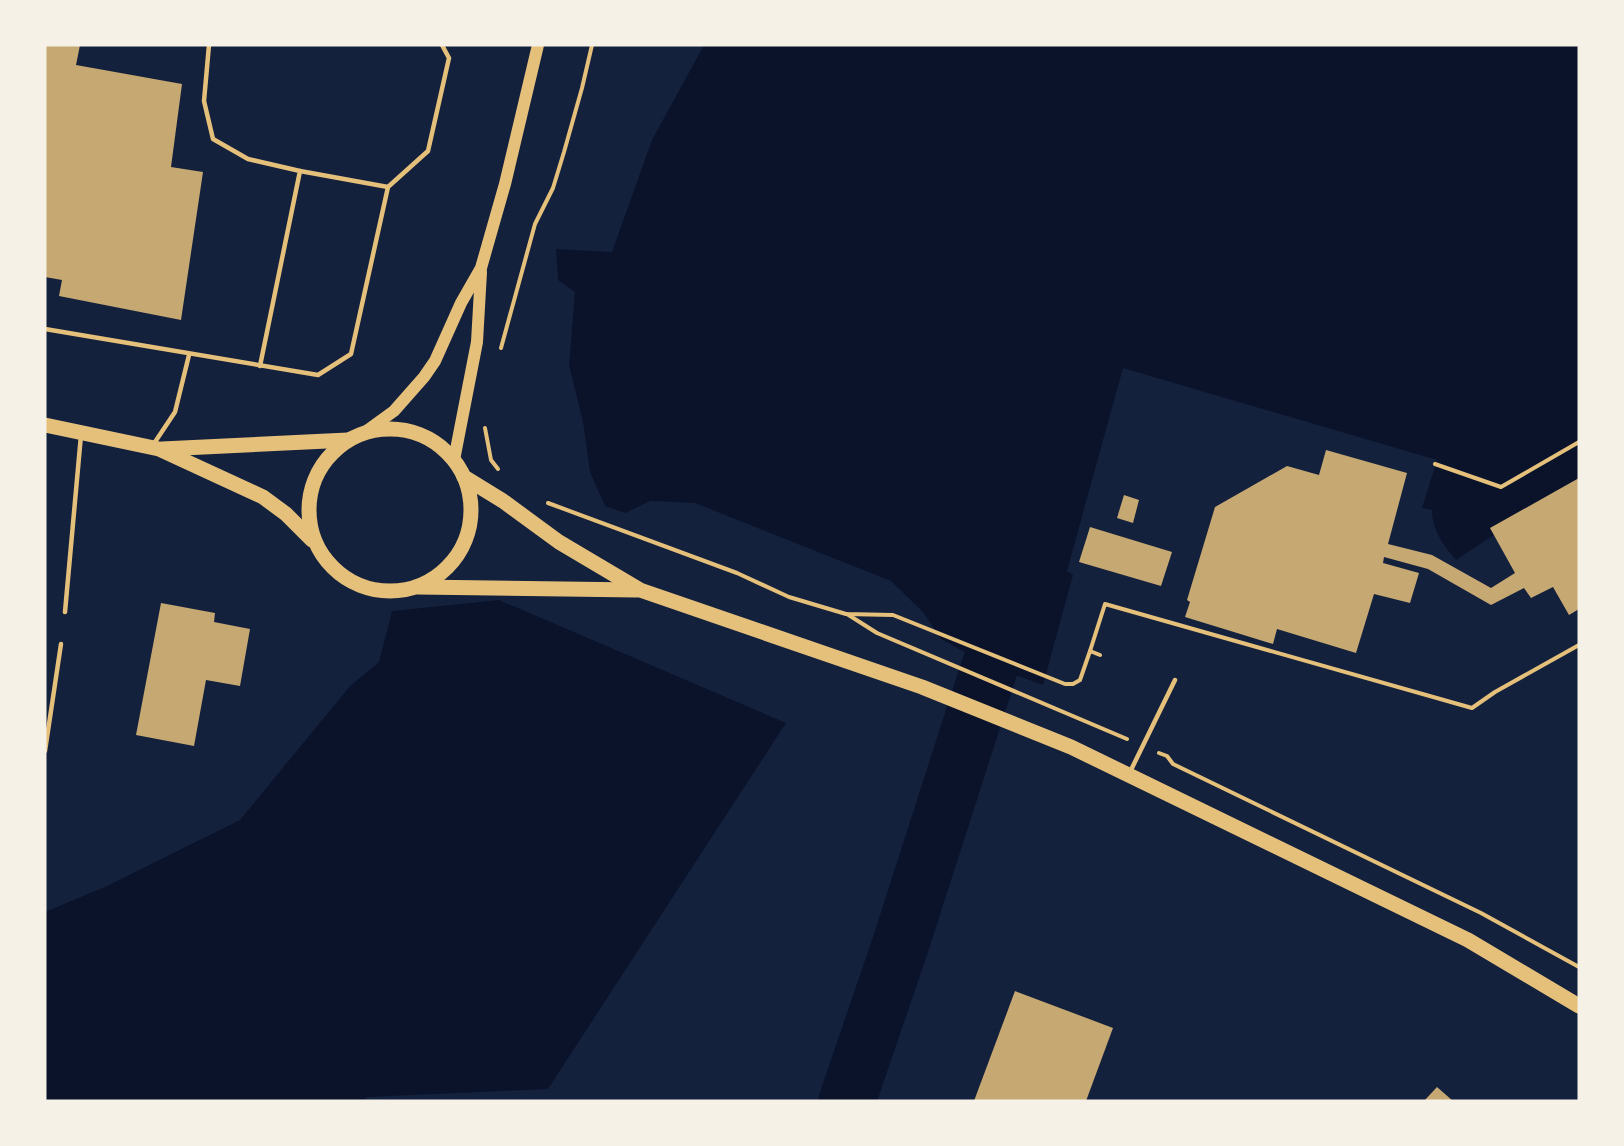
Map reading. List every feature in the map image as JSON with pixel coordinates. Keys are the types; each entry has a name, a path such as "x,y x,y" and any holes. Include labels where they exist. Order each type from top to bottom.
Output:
{"main road":[{"path":"454,460 477,342 481,268 505,184 538,45"},
{"path":"315,543 309,524 308,505 312,485 326,460 332,452 348,440 365,432 394,411 424,377 435,361 461,303 481,268"},
{"path":"45,425 155,448 263,497 286,514 315,543 339,574 356,584 375,590 395,591 414,587 432,579 447,567 459,552 467,534 471,515 470,495 464,477 454,460 440,446 423,436 405,430 385,429 365,432"},
{"path":"155,448 348,440"},
{"path":"464,477 559,542 640,590 922,687 1071,747 1468,940 1579,1006"},
{"path":"414,587 640,590"}],"lane":[{"path":"209,45 204,101 213,139 248,159 388,187"},
{"path":"45,329 318,375 351,354 388,187 428,151 449,58 442,45"},
{"path":"260,366 300,171"},
{"path":"155,448 175,412 189,355"},
{"path":"65,612 81,432"},
{"path":"45,751 61,644"},
{"path":"1129,775 1175,680"}],"path":[{"path":"500,351 535,224 553,188 564,152 592,45"},
{"path":"486,418 485,429 491,460 503,474"},
{"path":"1435,464 1501,487 1579,442"},
{"path":"547,502 727,568 789,597 846,614 877,633 1167,756 1173,764 1481,913 1579,967"},
{"path":"846,614 893,615 1065,684 1072,684 1080,680 1105,604 1472,708 1495,692 1579,645"},
{"path":"1090,651 1100,655"}],"water":[{"path":"704,45 1579,45 1579,478 1491,528 1494,535 1456,560 1436,531 1432,510 1422,508 1437,460 1123,368 1067,571 1073,575 1043,685 990,666 941,639 923,612 891,581 695,503 650,501 625,513 605,506 590,472 583,422 569,365 575,292 558,280 556,249 612,252 652,140"},
{"path":"499,600 786,723 548,1089 367,1097 363,1101 45,1101 45,912 107,886 240,820 350,686 379,662 392,611"}],"building":[{"path":"45,45 80,45 76,65 182,84 171,167 203,172 181,320 59,296 62,280 45,277"},
{"path":"1326,450 1407,473 1388,544 1432,555 1491,588 1515,573 1490,528 1579,478 1579,609 1569,615 1553,587 1531,598 1524,588 1491,605 1428,569 1384,557 1383,563 1419,573 1410,603 1374,594 1356,653 1277,629 1273,644 1185,617 1190,602 1187,600 1215,507 1287,466 1319,475"},
{"path":"1124,495 1139,500 1133,523 1117,518"},
{"path":"1090,527 1172,552 1161,586 1079,562"},
{"path":"161,603 215,613 214,622 250,629 240,686 206,680 194,746 136,735"},
{"path":"1015,991 1113,1028 1086,1101 974,1101"},
{"path":"1437,1087 1453,1101 1424,1101"}],"waterway":[{"path":"847,1101 900,946 990,666"}]}
